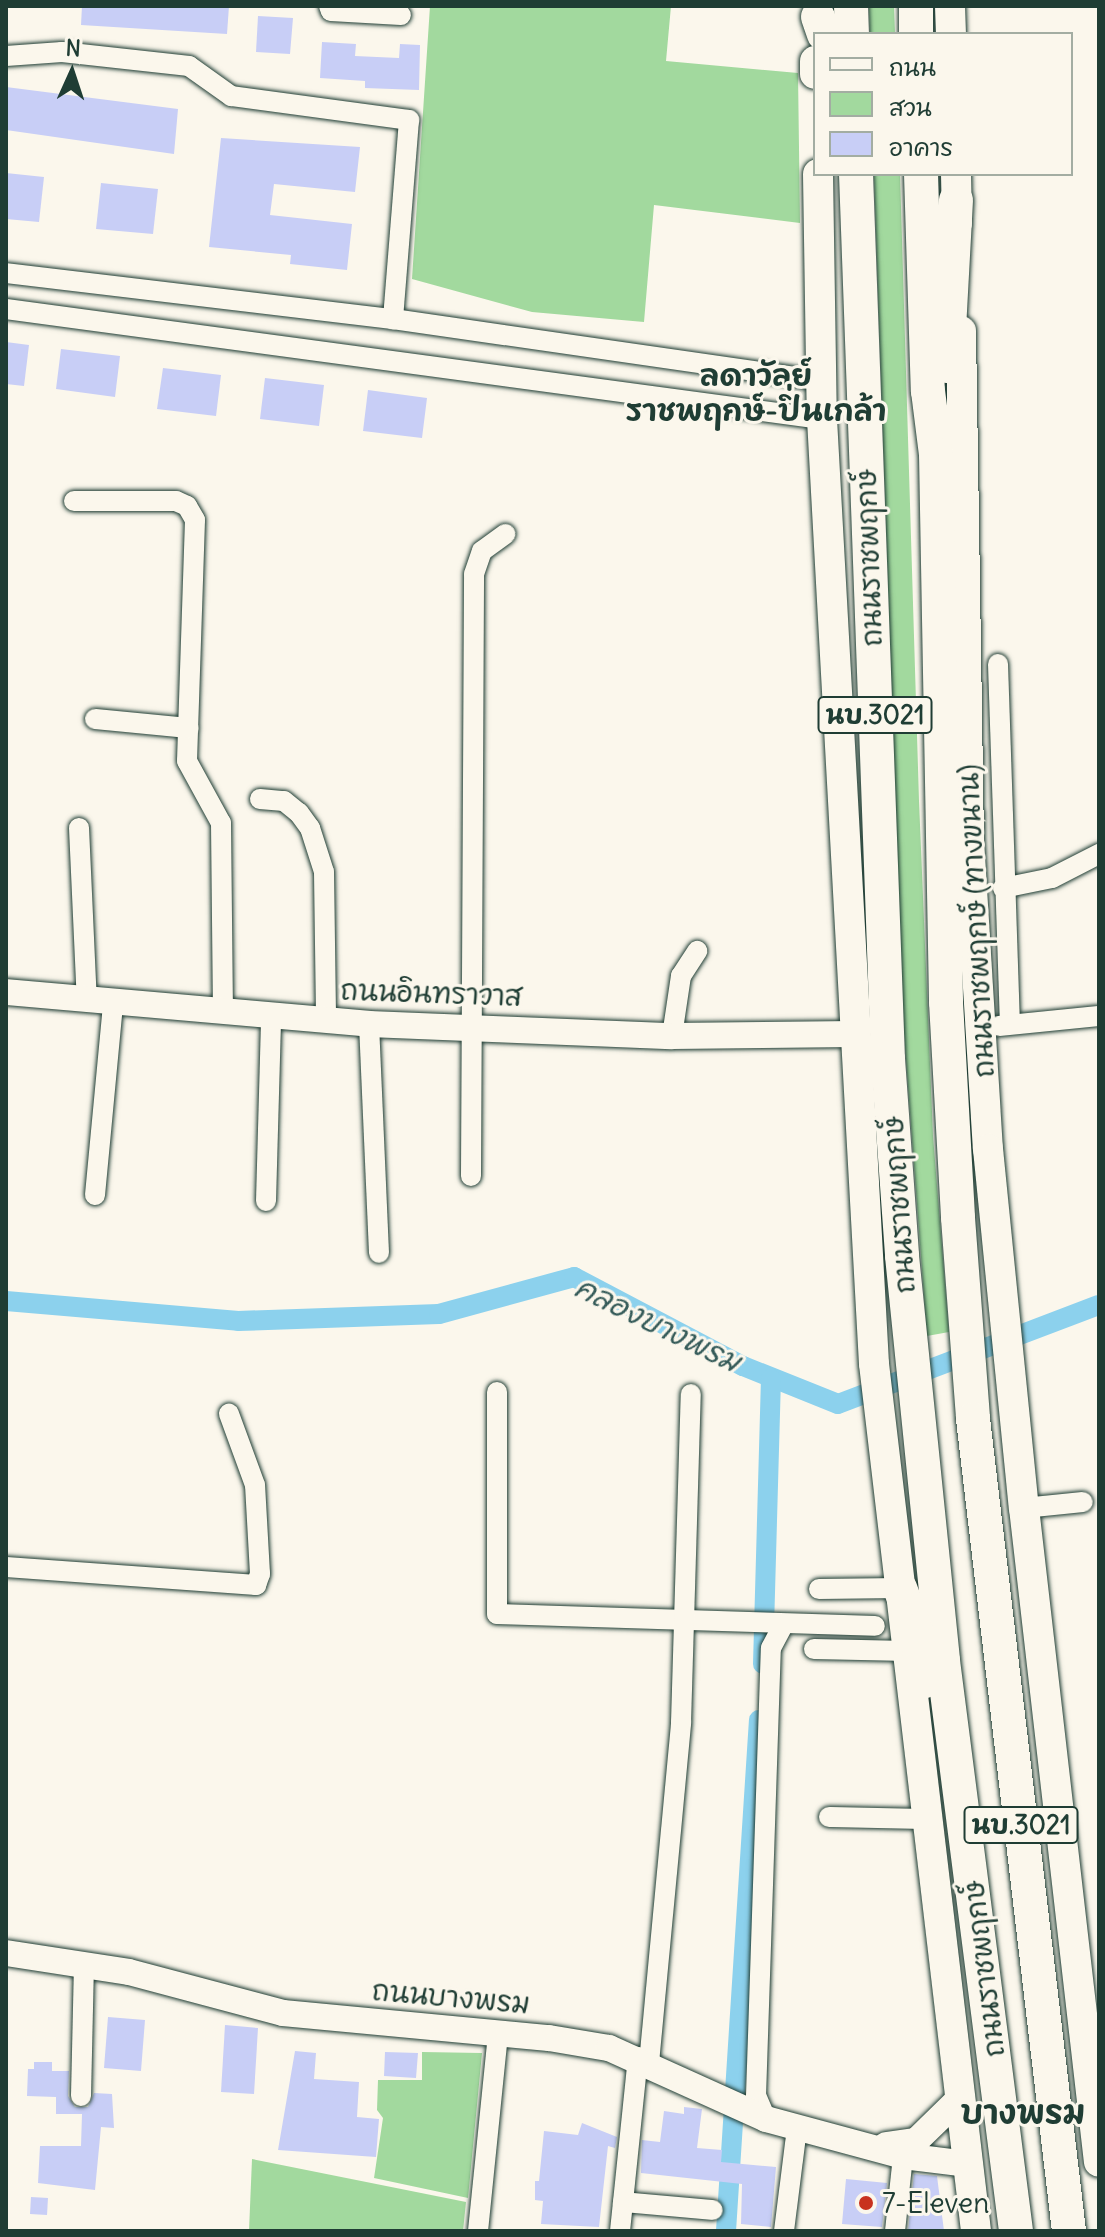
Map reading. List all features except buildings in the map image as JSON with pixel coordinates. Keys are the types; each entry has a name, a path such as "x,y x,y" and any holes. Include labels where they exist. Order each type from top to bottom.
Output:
{"main road":[{"path":"851,6 852,32"},
{"path":"916,6 916,32"},
{"path":"950,6 951,32"},
{"name":"นบ.3021","path":"818,176 822,419 874,1364 909,1657"},
{"path":"836,176 848,406 864,434"},
{"name":"ถนนราชพฤกษ์","path":"856,176 888,1059 902,1256 919,1434 1016,2231"},
{"name":"ถนนราชพฤกษ์","path":"921,176 928,391 936,454 946,1002 965,1311 973,1419 1069,2231"},
{"path":"936,454 946,381 956,187"},
{"name":"ถนนราชพฤกษ์ (ทางขนาน)","path":"956,187 969,840 980,1031 1013,1406 1041,1666 1094,2092"},
{"path":"900,1588 916,1631 948,1816 969,1849"},
{"name":"ถนนราชพฤกษ์","path":"909,1657 976,2231"},
{"name":"นบ.3021","path":"1094,2092 1099,2162"}],"street":[{"path":"329,6 331,11 401,15"},
{"path":"6,56 62,52 189,66 231,96 409,120 393,319"},
{"path":"6,273 393,319 823,381"},
{"path":"6,309 822,419"},
{"path":"74,501 176,501 187,506 195,520 187,761 221,823 223,1013"},
{"path":"471,1176 474,574 482,551 505,534"},
{"path":"998,664 1003,888 1010,1023"},
{"path":"95,719 189,728"},
{"path":"260,799 284,801 299,813 310,828 324,872 326,1021"},
{"path":"79,828 87,1001"},
{"path":"1003,888 1052,878 1099,854"},
{"path":"672,1036 677,988 697,951"},
{"name":"ถนนอินทราวาส","path":"6,992 271,1018 369,1024 672,1036 854,1034"},
{"path":"95,1195 113,1003"},
{"path":"980,1031 1010,1023 1099,1016"},
{"path":"266,1201 271,1018"},
{"path":"369,1024 379,1253"},
{"path":"497,1392 497,1614 875,1626"},
{"path":"620,2231 644,2060 686,1621 691,1394"},
{"path":"6,1567 256,1585 260,1574 255,1485 229,1414"},
{"path":"1024,1508 1083,1502"},
{"path":"819,1589 900,1588"},
{"path":"762,2117 756,2096 769,1680 774,1624"},
{"path":"814,1649 909,1657"},
{"path":"829,1817 926,1819"},
{"name":"ถนนบางพรม","path":"6,1953 84,1963 283,2013 549,2038 644,2060 762,2117 797,2128 878,2145 903,2156 967,2164"},
{"path":"81,2096 84,1963"},
{"path":"478,2231 498,2034"},
{"name":"ถนนบางพรม","path":"878,2145 916,2141 959,2099"},
{"path":"784,2231 797,2128"},
{"path":"895,2231 903,2156"},
{"path":"623,2202 713,2210"}],"green space":[{"path":"430,6 671,6 666,61 798,73 800,223 654,205 644,322 532,312 412,279"},
{"path":"869,6 894,6 895,32 870,32"},
{"path":"874,176 900,176 919,801 933,1136 949,1332 927,1336 902,1007"},
{"path":"422,2052 482,2053 468,2198 374,2178 383,2118 377,2110 378,2080 422,2080"},
{"path":"252,2159 466,2202 463,2231 249,2231"}],"waterway":[{"name":"คลองบางพรม","path":"6,1301 238,1321 439,1314 574,1277 743,1366 838,1404 1099,1305"},
{"path":"763,1664 771,1379"},
{"path":"726,2231 759,1720"}],"place":[{"name":"7-Eleven","path":"866,2203"}],"district":[{"name":"ลดาวัลย์ ราชพฤกษ์-ปิ่นเกล้า","path":"756,392"},
{"name":"บางพรม","path":"1023,2113"}]}
